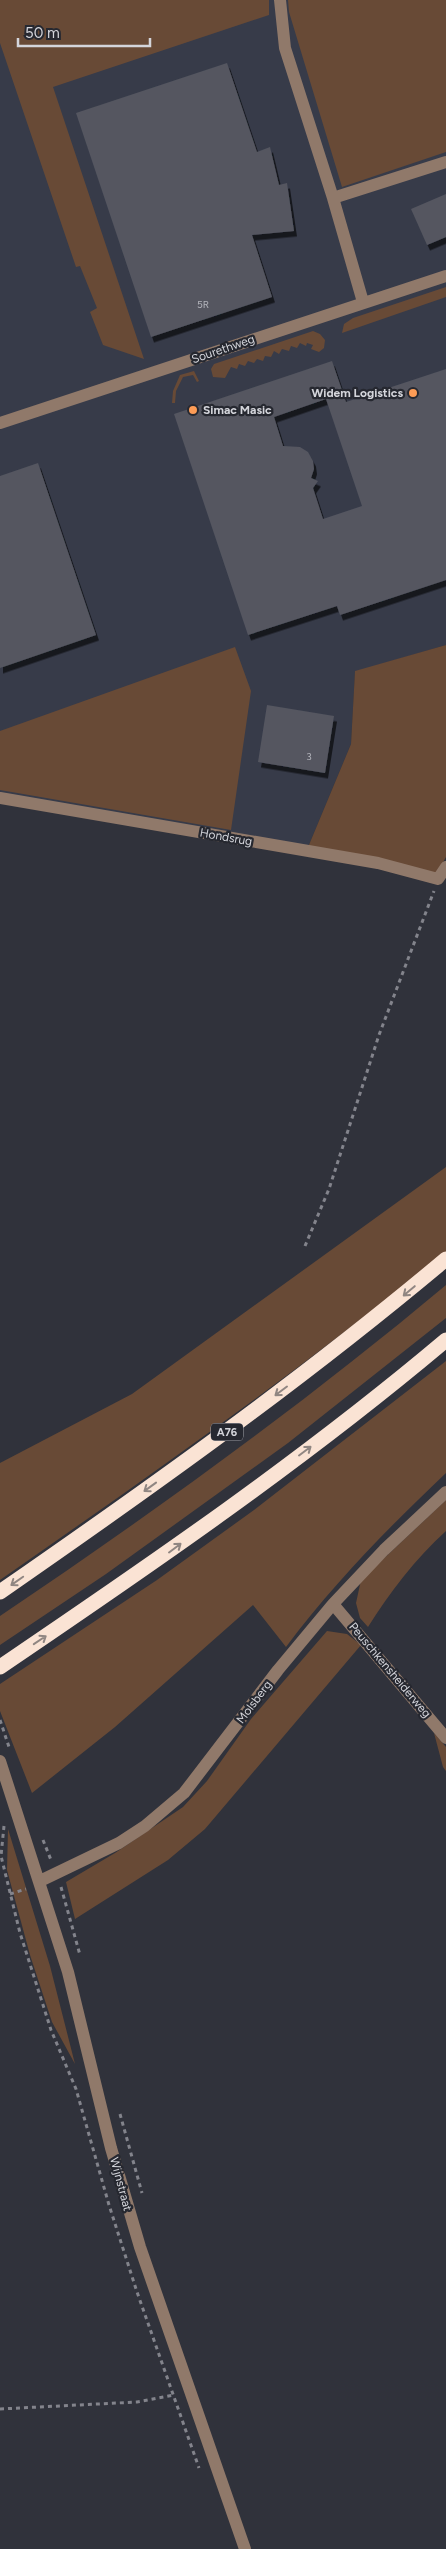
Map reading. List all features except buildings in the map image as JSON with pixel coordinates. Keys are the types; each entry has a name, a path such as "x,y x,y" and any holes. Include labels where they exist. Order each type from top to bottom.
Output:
{"highway":[{"name":"A76","path":"0,1592 234,1427 354,1336 446,1259"},
{"path":"0,1667 166,1555 393,1385 446,1340"}],"street":[{"path":"280,0 285,48 334,198 363,302"},
{"path":"334,198 446,162"},
{"name":"Sourethweg","path":"0,423 446,276"},
{"name":"Hondsrug","path":"0,798 378,863 438,879"},
{"path":"438,879 446,868"},
{"name":"Molsberg","path":"40,1881 119,1843 145,1826 184,1793 278,1670 333,1604 384,1550 446,1492"},
{"name":"Peuschkensheiderweg","path":"333,1604 446,1738"},
{"name":"Wijnstraat","path":"0,1761 68,1972 134,2230 163,2319 246,2549"}],"path":[{"path":"305,1246 329,1189 379,1034 438,879"},
{"path":"0,1832 4,1829 0,1850 10,1894"},
{"path":"57,1873 80,1956"},
{"name":"Wijnstraat","path":"117,2105 144,2199"},
{"path":"0,2409 137,2402 173,2396"}],"shaded area":[{"path":"0,0 446,0 446,645 355,672 351,744 306,852 0,793"},
{"path":"0,0 269,0 269,15 53,87 144,359 103,345 90,312 97,308 80,266 76,267 0,43"},
{"path":"288,0 446,0 446,152 342,187 289,12"},
{"path":"446,287 446,297 342,333 344,324 353,318"},
{"path":"313,331 320,334 325,340 324,348 319,352 311,349 313,345 307,343 306,346 300,343 297,348 291,346 289,351 282,349 279,354 274,351 271,357 265,356 263,361 257,359 254,363 248,361 245,366 239,364 237,369 231,367 225,378 213,377 211,369 214,364"},
{"path":"194,371 199,381 197,382 193,375 183,377 176,391 175,403 172,403 173,391 180,375"},
{"path":"446,645 446,857 436,875 306,852 351,744 355,671"},
{"path":"235,647 251,691 231,830 0,790 0,731"},
{"path":"446,1167 446,1252 282,1379 0,1580 0,1463 132,1394"},
{"path":"446,1285 446,1318 288,1443 106,1574 0,1645 0,1616 114,1538 283,1415"},
{"path":"446,1361 446,1473 362,1557 304,1623 286,1647 253,1605 115,1727 32,1793 0,1711 0,1684 157,1580 254,1510"},
{"path":"446,1500 446,1531 404,1576 368,1627 360,1618 356,1603 361,1580"},
{"path":"327,1631 347,1634 361,1645 205,1829 168,1860 75,1919 66,1882 115,1853 183,1807 207,1781 251,1719"},
{"path":"434,1733 446,1747 446,1771 443,1767"},
{"path":"8,1829 50,1966 75,2064 52,2022 30,1955 7,1870"}],"place":[{"name":"Widem Logistics","path":"413,393"},
{"name":"Simac Masic","path":"193,410"}]}
